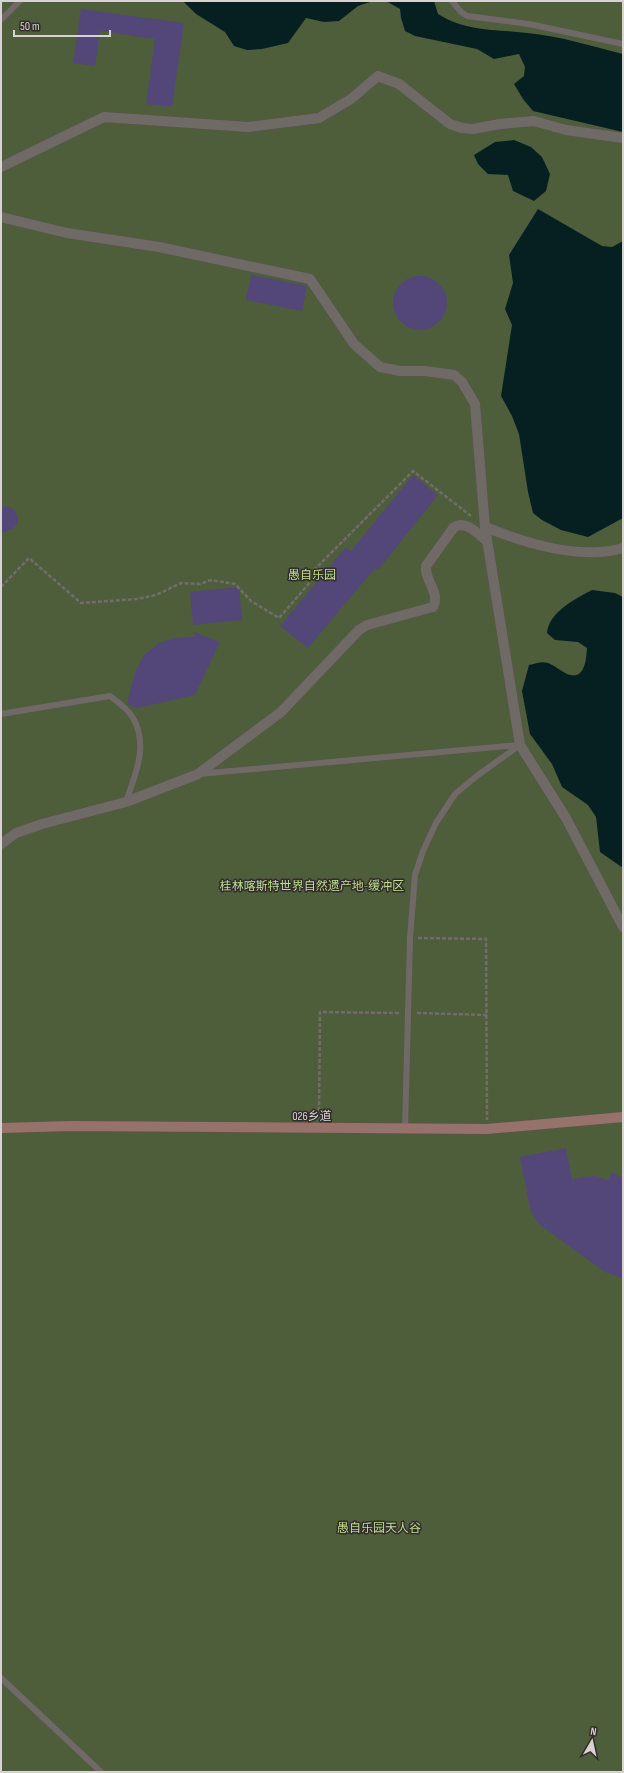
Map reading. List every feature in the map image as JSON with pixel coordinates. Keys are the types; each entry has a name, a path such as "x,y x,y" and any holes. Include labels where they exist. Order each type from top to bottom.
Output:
{"street":[{"path":"1,167 104,116 248,127 319,118 351,99 378,76 399,84 450,124 462,128 472,129 500,124 534,121 566,130 623,138"},
{"path":"1,217 67,232 159,247 310,279 354,344 380,367 400,371 425,371 454,374 462,382 475,404 485,527 520,745 566,818 623,927"},
{"path":"1,844 16,833 42,824 126,802 198,774 281,712 358,630 364,626 433,607 436,597 426,572 426,566 454,527 462,525 468,527 487,541"},
{"path":"485,527 517,539 559,550 599,552 623,548"},
{"name":"026乡道","path":"1,1128 70,1126 318,1129 487,1129 623,1117"}],"lane":[{"path":"1,20 20,1"},
{"path":"452,1 461,12 467,16 529,24 623,44"},
{"path":"1,714 110,696 132,716 139,732 141,744 139,762 126,802"},
{"path":"198,774 520,745"},
{"path":"405,1129 410,938 415,876 423,851 436,823 454,794 520,745"},
{"path":"1,1678 101,1772"}],"path":[{"path":"1,587 29,558 81,602 137,599 156,595 181,583 200,584 211,580 235,584 251,601 279,618 312,580 313,571 413,471 485,527"},
{"path":"410,938 486,939 487,1129"},
{"path":"318,1129 320,1012 487,1015"}],"green space":[{"name":"愚自乐园","path":"1,1 623,1 623,1772 1,1772"}],"water":[{"path":"183,1 373,1 358,6 339,21 324,22 306,18 288,43 262,49 247,50 234,46 225,32 196,14"},
{"path":"386,1 434,1 438,14 449,20 470,27 551,36 623,54 623,132 533,111 523,99 514,84 524,76 525,67 519,54 494,59 477,49 415,36 405,31 400,9"},
{"path":"514,140 531,147 542,157 550,174 546,191 534,201 513,191 508,175 488,174 478,164 474,155 495,142"},
{"path":"538,209 602,246 612,247 623,241 623,518 588,537 561,530 542,520 533,513 528,492 519,434 512,416 501,396 512,325 505,309 513,283 509,255"},
{"path":"592,590 615,593 623,597 623,868 600,852 596,817 588,805 562,787 552,764 530,734 522,691 529,665 546,662 567,674 578,675 581,672 585,663 587,648 578,642 555,640 547,633 552,619 564,607"}],"building":[{"path":"81,9 184,23 172,107 146,104 155,39 100,31 95,66 73,63"},
{"path":"251,275 307,286 302,311 246,300"},
{"path":"415,276 425,276 435,280 443,288 447,298 447,308 443,318 435,326 425,330 415,330 405,326 397,318 393,308 393,298 397,288 405,280"},
{"path":"413,475 438,495 378,570 375,568 308,648 280,626 346,547 351,551"},
{"path":"7,506 15,510 18,522 13,529 1,533 1,507"},
{"path":"239,587 242,620 193,625 190,592"},
{"path":"194,632 220,642 195,695 137,708 127,704 135,672 144,655 159,643 174,638 195,637"},
{"path":"566,1148 572,1180 582,1177 595,1176 608,1180 612,1172 623,1179 623,1278 605,1272 547,1230 538,1223 530,1209 520,1157"}],"park label":[{"name":"桂林喀斯特世界自然遗产地-缓冲区","path":"312,886"},
{"name":"愚自乐园天人谷","path":"379,1528"}]}
